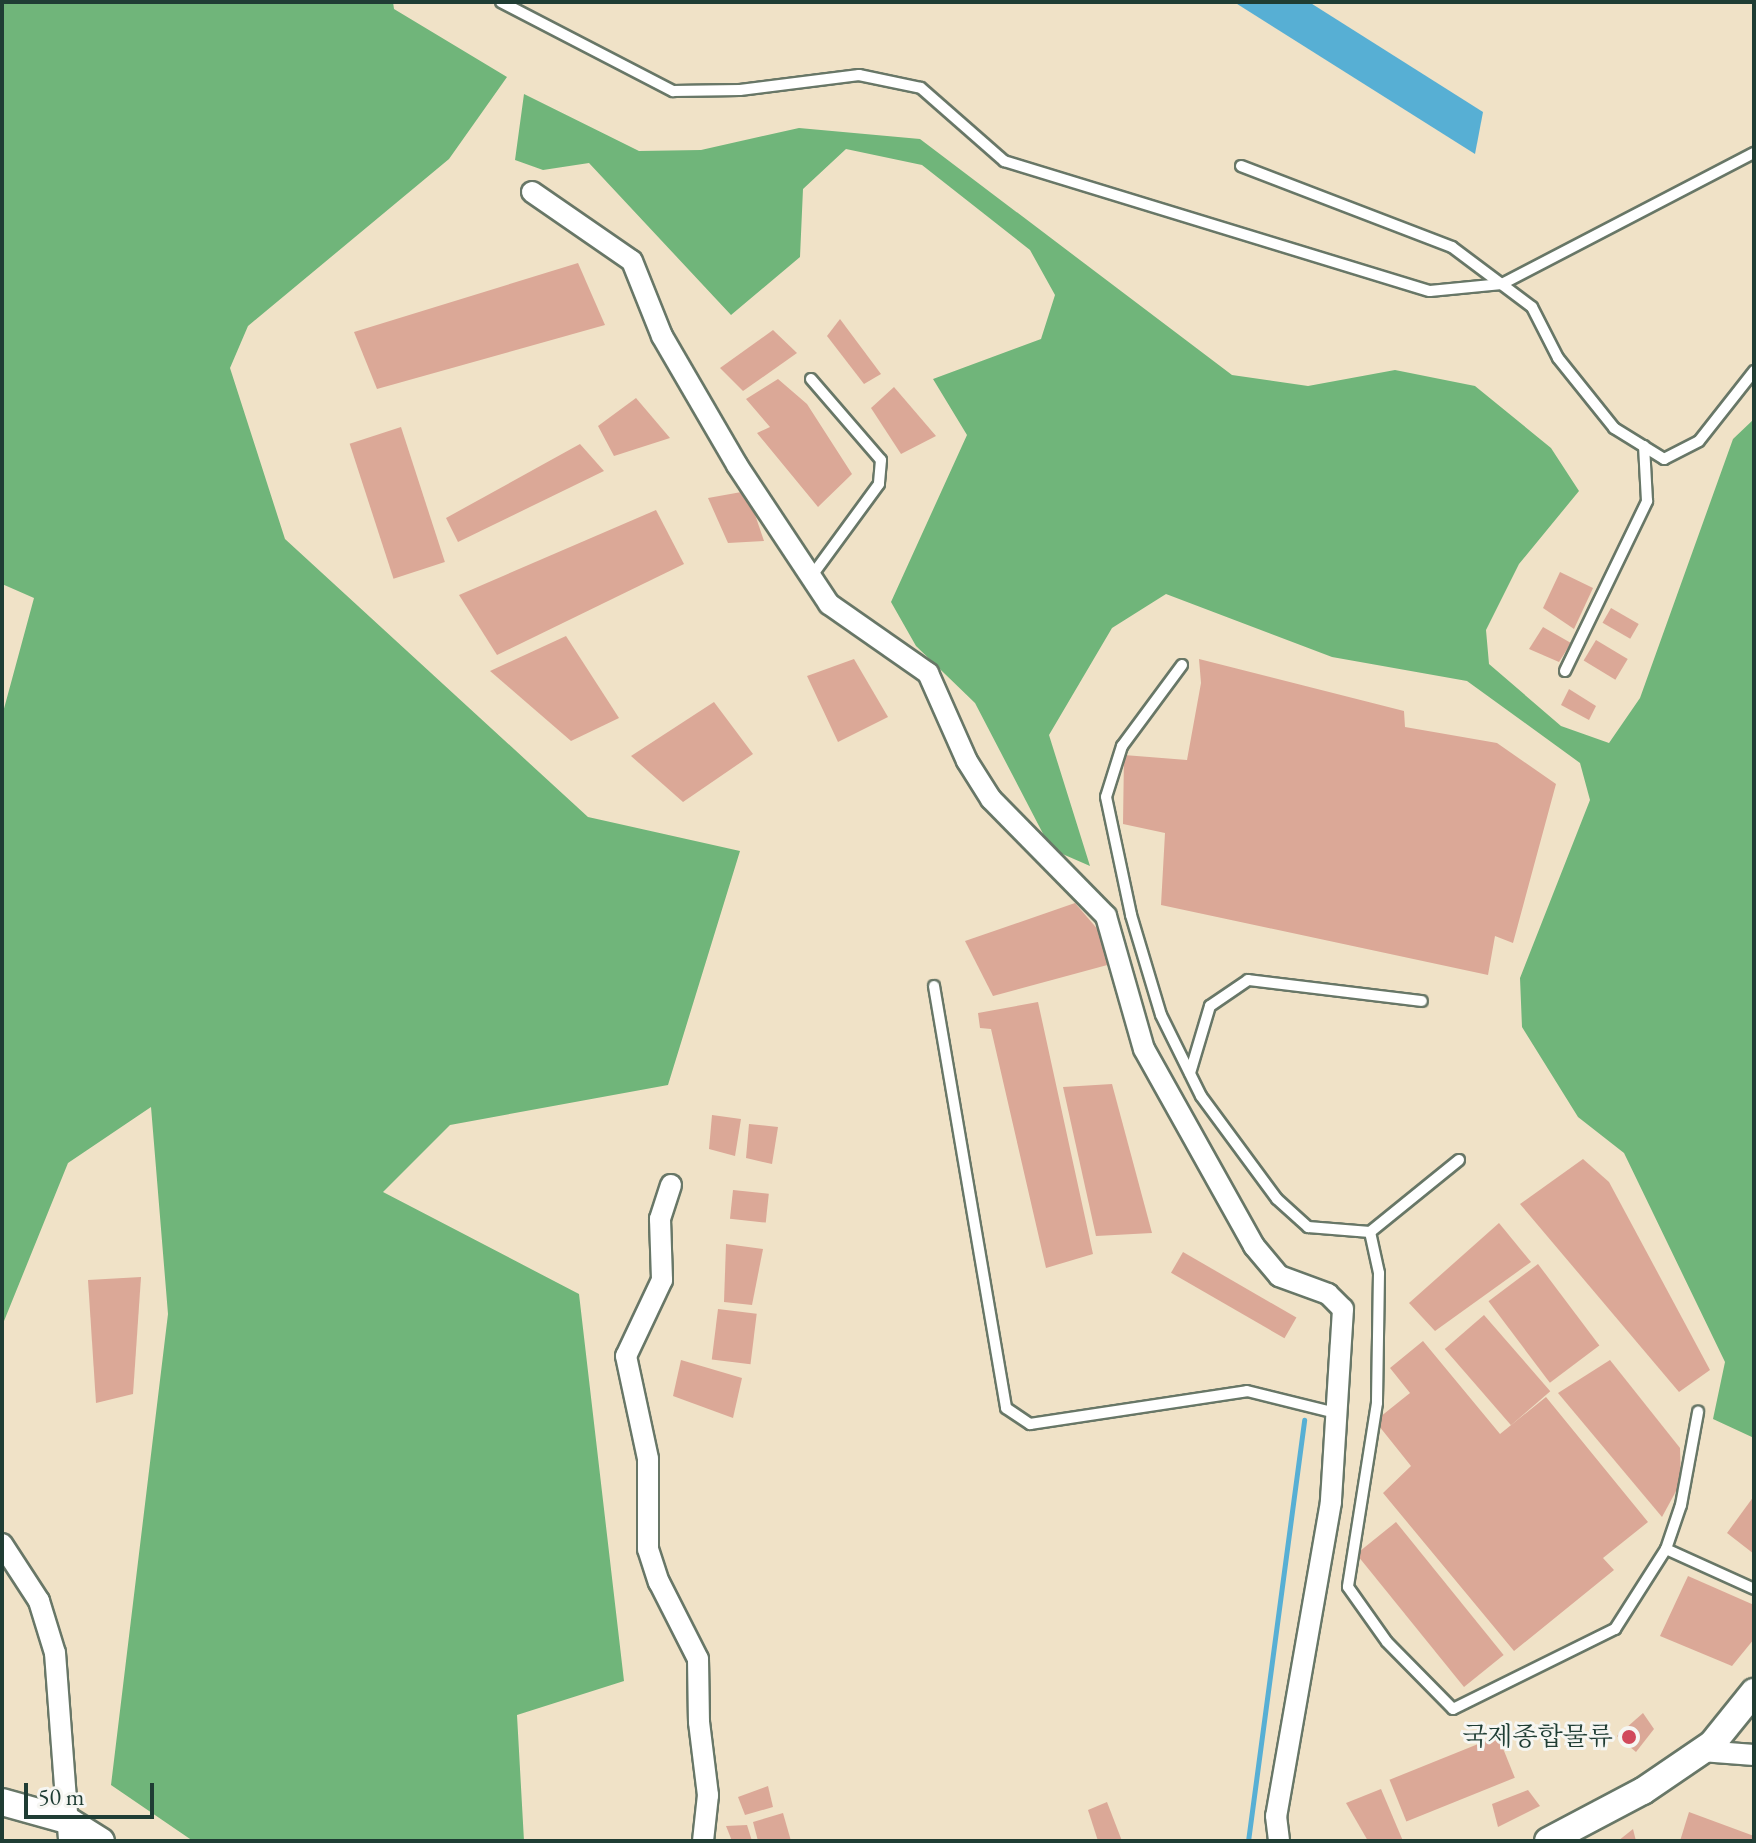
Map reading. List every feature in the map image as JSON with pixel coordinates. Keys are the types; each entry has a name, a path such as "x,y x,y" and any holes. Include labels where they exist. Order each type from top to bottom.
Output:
{"street":[{"path":"532,192 632,261 662,336 737,465 829,604 928,673 967,761 991,799 1106,916 1144,1049 1254,1246 1279,1276 1328,1294 1343,1309 1331,1502 1276,1816 1279,1841"},
{"path":"671,1185 660,1219 662,1280 626,1356 648,1459 648,1549 659,1582 698,1659 708,1795 703,1841"},
{"path":"2,1544 39,1601 55,1653 68,1831"},
{"path":"1548,1841 1643,1791 1702,1751 1754,1692"},
{"path":"1702,1751 1754,1755"},
{"path":"2,1802 68,1831 101,1841"}],"lane":[{"path":"501,2 673,91 740,90 859,75 921,88 1004,161 1430,291 1502,284 1754,153"},
{"path":"1241,166 1452,247 1532,307 1558,358 1614,428 1664,459 1699,441 1754,371"},
{"path":"811,379 881,460 879,484 811,577"},
{"path":"1565,671 1647,501 1644,446"},
{"path":"1182,665 1122,746 1106,797 1131,915 1161,1015 1201,1096 1277,1199 1308,1227 1370,1232 1459,1160"},
{"path":"1190,1073 1210,1006 1248,980 1422,1001"},
{"path":"934,986 1006,1408 1030,1424 1247,1391 1336,1413"},
{"path":"1370,1232 1379,1273 1377,1403 1348,1587 1387,1642 1453,1709 1615,1629 1666,1549 1681,1505 1698,1412"},
{"path":"1666,1549 1754,1589"}],"green space":[{"path":"2,2 393,2 394,9 507,77 449,159 248,326 230,368 285,539 588,817 740,851 668,1085 450,1125 383,1192 579,1294 624,1681 517,1715 524,1841 193,1841 111,1785 168,1314 151,1107 68,1163 2,1326 2,716 34,598 2,584"},
{"path":"524,94 639,151 701,150 799,128 920,139 1232,375 1308,386 1395,370 1475,386 1551,448 1579,491 1519,564 1486,630 1489,664 1561,726 1609,743 1640,698 1733,439 1754,419 1754,1438 1713,1419 1725,1362 1624,1153 1578,1117 1522,1027 1520,978 1590,800 1580,763 1467,681 1332,657 1166,594 1112,628 1049,735 1090,866 1051,849 975,703 916,646 891,602 967,435 933,379 1041,339 1055,295 1030,250 922,165 846,149 803,189 800,257 731,315 589,163 543,170 515,160"}],"water":[{"path":"1234,2 1309,2 1483,112 1475,154"}],"building":[{"path":"578,263 605,325 377,389 354,332"},
{"path":"840,319 881,374 864,384 827,336"},
{"path":"773,330 797,353 743,391 720,368"},
{"path":"778,379 807,404 852,474 818,507 757,433 770,427 746,399"},
{"path":"894,387 936,436 901,454 871,408"},
{"path":"636,398 670,438 614,456 598,426"},
{"path":"401,427 445,562 394,579 350,444"},
{"path":"580,444 604,471 458,542 446,518"},
{"path":"747,491 764,541 728,543 708,498"},
{"path":"656,510 684,564 497,655 459,595"},
{"path":"1560,572 1593,588 1574,629 1543,608"},
{"path":"1611,608 1639,624 1630,639 1602,623"},
{"path":"1543,627 1571,643 1559,662 1529,649"},
{"path":"566,636 619,718 571,741 490,671"},
{"path":"1596,640 1628,659 1615,680 1584,661"},
{"path":"854,659 888,717 838,742 807,676"},
{"path":"1199,659 1404,711 1405,727 1497,743 1556,784 1513,943 1495,936 1488,975 1161,905 1165,833 1123,824 1124,755 1187,760 1201,683"},
{"path":"1569,689 1596,706 1589,720 1561,705"},
{"path":"714,702 753,754 683,802 631,756"},
{"path":"1075,903 1100,932 1111,964 993,996 965,941"},
{"path":"1038,1002 1093,1254 1046,1268 991,1029 980,1028 978,1013"},
{"path":"1112,1084 1152,1233 1096,1236 1063,1087"},
{"path":"712,1115 741,1119 735,1156 709,1149"},
{"path":"749,1124 778,1127 772,1164 746,1158"},
{"path":"1583,1159 1609,1182 1710,1370 1679,1392 1520,1204"},
{"path":"733,1190 769,1194 766,1223 730,1219"},
{"path":"1499,1223 1531,1262 1435,1331 1409,1303"},
{"path":"726,1244 763,1249 752,1305 724,1302"},
{"path":"1183,1252 1296,1318 1284,1338 1171,1273"},
{"path":"1538,1264 1599,1345 1550,1383 1488,1301"},
{"path":"141,1277 133,1394 96,1403 88,1280"},
{"path":"718,1309 757,1314 750,1364 712,1360"},
{"path":"1484,1315 1550,1391 1511,1425 1445,1349"},
{"path":"1423,1341 1500,1434 1546,1397 1648,1522 1603,1558 1614,1570 1514,1651 1383,1493 1411,1466 1375,1421 1410,1393 1390,1368"},
{"path":"681,1360 742,1378 733,1418 673,1396"},
{"path":"1610,1360 1680,1448 1681,1482 1662,1517 1558,1393"},
{"path":"1754,1496 1754,1554 1727,1533"},
{"path":"1396,1522 1504,1655 1464,1687 1356,1554"},
{"path":"1688,1576 1754,1605 1754,1639 1732,1666 1660,1636"},
{"path":"1643,1713 1654,1729 1636,1752 1617,1736"},
{"path":"1498,1736 1515,1778 1406,1822 1390,1780"},
{"path":"768,1786 773,1807 745,1815 738,1797"},
{"path":"1381,1789 1403,1841 1368,1841 1346,1803"},
{"path":"1528,1790 1540,1806 1498,1827 1492,1804"},
{"path":"1107,1802 1122,1841 1098,1841 1088,1810"},
{"path":"1689,1812 1754,1836 1754,1841 1680,1841"},
{"path":"783,1813 791,1841 758,1841 753,1822"},
{"path":"747,1825 752,1841 732,1841 726,1826"},
{"path":"1633,1829 1636,1841 1618,1841"}],"waterway":[{"path":"1248,1841 1304,1420"}],"place":[{"name":"국제종합물류","path":"1629,1737"}]}
